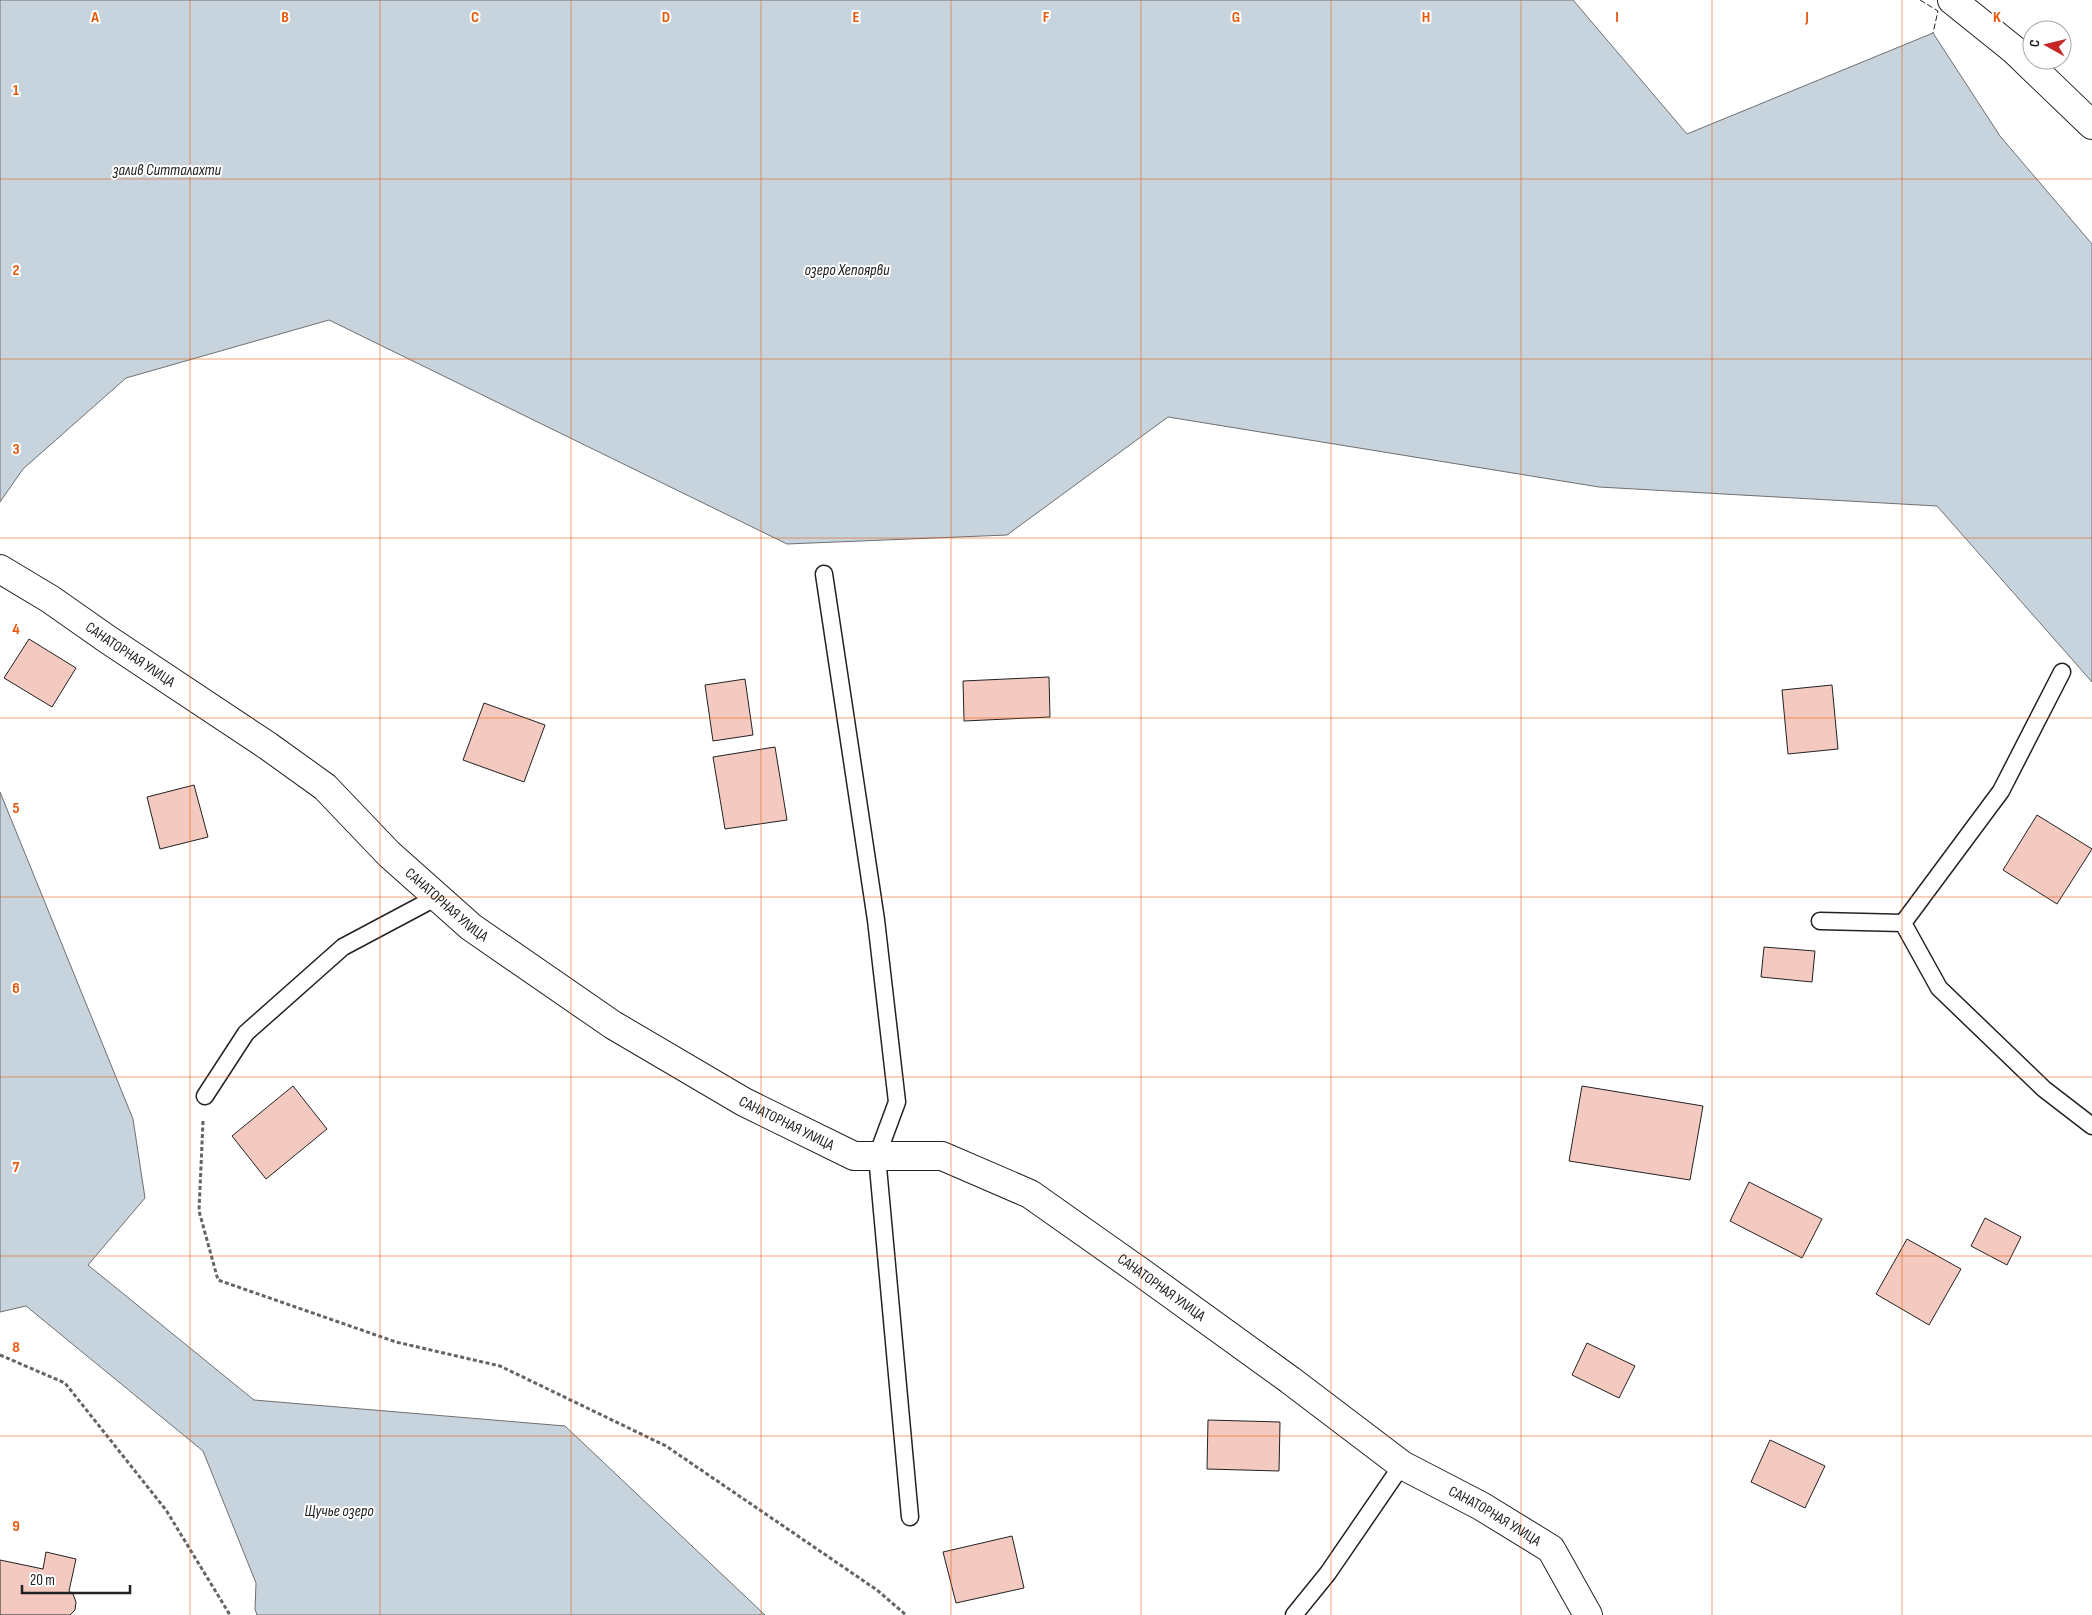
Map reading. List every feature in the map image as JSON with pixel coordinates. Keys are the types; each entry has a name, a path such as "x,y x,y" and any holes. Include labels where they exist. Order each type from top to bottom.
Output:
{"street":[{"path":"1952,0 2013,49 2092,125"},
{"name":"САНАТОРНАЯ УЛИЦА","path":"0,569 50,599 268,746 325,787 389,854 471,927 613,1025 744,1102 854,1156 942,1156 1030,1194 1259,1357 1402,1465 1481,1506 1550,1549 1588,1615"}],"lane":[{"path":"824,574 876,920 897,1102 877,1156 910,1517"},
{"path":"1903,923 2001,791 2062,672"},
{"path":"205,1096 246,1034 343,947 437,897"},
{"path":"1820,922 1903,923"},
{"path":"1903,923 1939,988 2044,1089 2092,1126"},
{"path":"1294,1615 1328,1573 1402,1465"}],"path":[{"path":"205,1096 199,1211 218,1280 396,1342 500,1366 666,1446 877,1590 906,1615"},
{"path":"0,1356 65,1383 166,1510 230,1615"}],"water":[{"name":"озеро Хепоярви","path":"0,0 1573,0 1687,134 1933,33 2000,136 2092,244 2092,682 1937,506 1599,487 1168,417 1007,535 787,544 329,320 126,378 23,469 0,502"},
{"name":"Щучье озеро","path":"0,792 133,1119 145,1198 88,1265 254,1400 565,1426 765,1615 257,1615 255,1609 256,1583 203,1451 26,1306 0,1312"}],"building":[{"path":"29,639 76,668 52,707 4,678"},
{"path":"1049,677 1050,717 964,721 963,681"},
{"path":"745,679 753,735 713,741 705,685"},
{"path":"1832,685 1838,749 1788,754 1782,690"},
{"path":"484,703 545,725 524,782 463,760"},
{"path":"775,747 787,820 725,829 713,757"},
{"path":"194,785 208,837 160,849 147,797"},
{"path":"2037,815 2092,849 2057,904 2003,870"},
{"path":"1764,947 1815,951 1812,982 1761,977"},
{"path":"293,1086 327,1129 266,1179 232,1136"},
{"path":"1582,1086 1703,1106 1690,1180 1569,1161"},
{"path":"1749,1182 1822,1219 1802,1258 1730,1221"},
{"path":"1985,1218 2021,1237 2007,1265 1971,1246"},
{"path":"1907,1239 1961,1269 1929,1325 1876,1294"},
{"path":"1587,1343 1635,1366 1619,1398 1572,1375"},
{"path":"1208,1420 1280,1422 1279,1471 1207,1469"},
{"path":"1770,1440 1825,1466 1805,1508 1751,1482"},
{"path":"1012,1536 1024,1588 956,1603 943,1552"},
{"path":"46,1552 76,1559 69,1591 73,1594 76,1602 75,1610 70,1615 0,1615 0,1560 43,1569"}],"fence":[{"path":"1920,0 1938,11 1933,33"}],"water label":[{"name":"залив Ситталахти","path":"167,170"}]}
